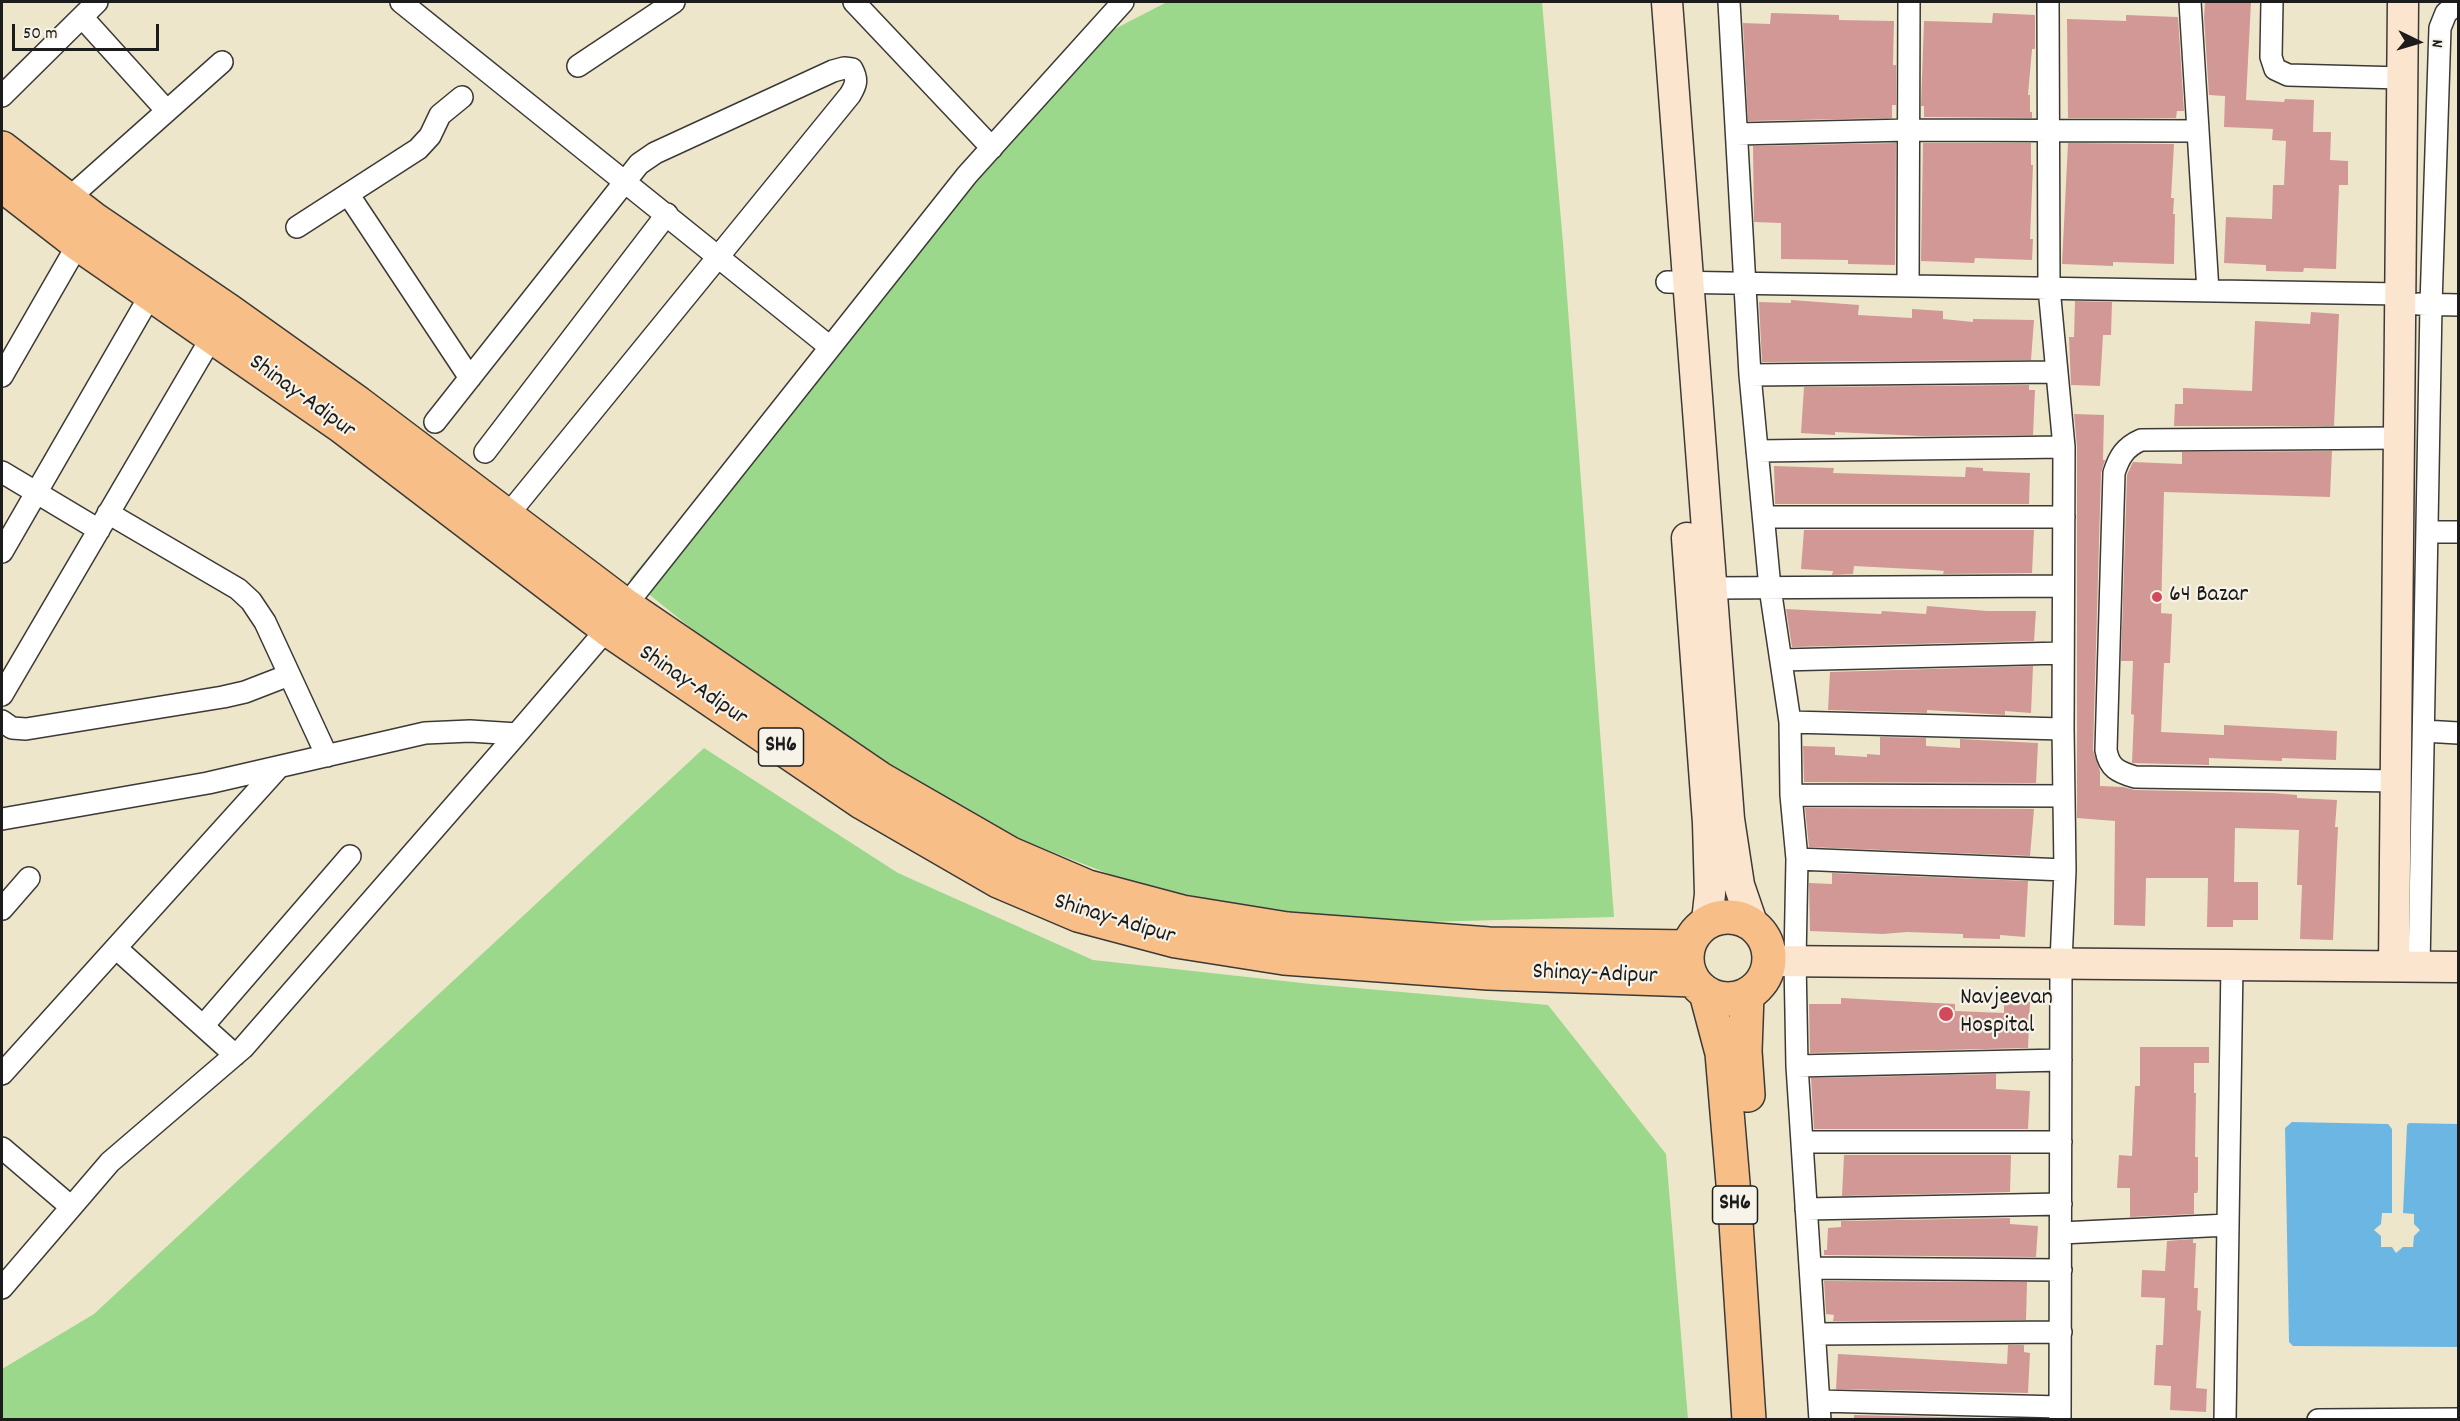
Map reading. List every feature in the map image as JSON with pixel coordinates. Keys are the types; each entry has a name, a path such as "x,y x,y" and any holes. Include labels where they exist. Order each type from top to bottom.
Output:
{"main road":[{"path":"1647,2 1711,588 1729,819 1739,885 1752,923 1782,961"},
{"path":"1667,2 1678,282 1708,823 1710,894 1707,921"},
{"path":"2403,2 2397,781 2407,967"},
{"name":"Shinay-Adipur","path":"2,148 68,199 358,403 507,516 616,617 879,778 1011,854 1088,887 1182,912 1287,929 1489,944 1688,947"},
{"name":"Shinay-Adipur","path":"2,185 78,244 213,335 616,617 863,803 998,881 1078,915 1176,941 1284,958 1699,986"},
{"path":"1688,947 1695,933 1707,921 1730,916 1752,923"},
{"name":"SH6","path":"1688,947 1687,964 1699,986 1722,1053 1749,1419"},
{"path":"1747,995 1782,961 2458,967"},
{"name":"SH6","path":"1699,986 1719,998 1733,999 1747,995 1745,1051 1771,1419"}],"street":[{"path":"2,96 97,2"},
{"path":"400,2 830,347"},
{"path":"578,66 674,2"},
{"path":"854,2 992,148"},
{"path":"2,1288 110,1162 235,1055 518,734 616,617 967,175 1123,2"},
{"path":"1729,2 1750,375 1770,588 1791,722 1791,795 1797,860 1782,961 1797,1066 1820,1410 2060,1413 2061,962 2065,870 2062,729 2064,447 2049,288 2048,2"},
{"path":"1908,286 1909,2"},
{"path":"2190,2 2208,291"},
{"path":"2272,2 2271,57 2275,69 2288,75 2402,78"},
{"path":"2407,967 2424,731 2431,305 2448,70 2440,28 2446,13 2458,3"},
{"path":"82,16 167,111"},
{"path":"68,199 222,62"},
{"path":"435,422 624,180 639,164 655,153 833,71 843,68 852,69 856,76 856,85 850,94 507,516"},
{"path":"297,227 418,149 430,136 440,115 462,97"},
{"path":"1737,134 1908,130 2198,131"},
{"path":"348,194 470,378"},
{"path":"485,452 667,214"},
{"path":"2,376 78,244"},
{"path":"1678,282 2208,291 2400,298 2431,305 2458,305"},
{"path":"2,552 152,294"},
{"path":"2,695 213,335"},
{"path":"1750,375 2057,372"},
{"path":"2397,781 2135,777 2118,772 2109,764 2106,750 2114,473 2119,457 2130,445 2141,440 2399,438"},
{"path":"1757,451 2064,447"},
{"path":"2,472 36,492 104,521 238,589 251,601 265,622 327,756"},
{"path":"1765,517 2064,517"},
{"path":"2428,532 2458,532"},
{"path":"1711,588 2063,586"},
{"path":"1780,660 2063,653"},
{"path":"2,721 12,728 26,729 234,694 290,675"},
{"path":"1791,722 2062,729"},
{"path":"2,819 208,783 425,733 470,731 518,734"},
{"path":"2424,731 2458,732"},
{"path":"2,1074 279,767"},
{"path":"1791,795 2064,796"},
{"path":"202,1026 350,856"},
{"path":"1797,860 2065,870"},
{"path":"2,909 29,878"},
{"path":"116,948 235,1055"},
{"path":"2225,1419 2232,964"},
{"path":"1797,1066 2061,1060"},
{"path":"1802,1142 2061,1142"},
{"path":"2,1148 70,1206"},
{"path":"1806,1209 2061,1204"},
{"path":"2061,1233 2228,1225"},
{"path":"1810,1268 2061,1270"},
{"path":"1815,1334 2061,1332"},
{"path":"2318,1419 2458,1419"}],"green space":[{"path":"1167,2 1542,2 1563,243 1614,917 1386,923 1270,912 1135,884 980,824 821,733 630,579 1072,51"},
{"path":"704,748 898,873 1093,960 1311,984 1548,1005 1666,1154 1688,1419 2,1419 2,1369 94,1314"}],"water":[{"path":"2292,1122 2388,1124 2392,1129 2392,1213 2382,1213 2381,1224 2374,1230 2381,1236 2381,1247 2392,1247 2396,1253 2403,1247 2413,1247 2414,1236 2420,1230 2414,1224 2414,1214 2403,1213 2407,1125 2409,1123 2458,1124 2458,1347 2293,1346 2289,1342 2285,1128"}],"building":[{"path":"2205,2 2251,2 2246,100 2284,102 2285,99 2314,100 2313,132 2331,132 2330,160 2348,161 2348,185 2339,185 2336,269 2304,268 2303,272 2266,271 2266,265 2224,263 2226,217 2272,219 2273,185 2284,185 2286,141 2272,140 2273,129 2224,127 2225,96 2209,95"},
{"path":"1771,13 1839,15 1839,20 1894,21 1893,65 1896,65 1896,105 1892,105 1892,118 1748,121 1743,23 1770,24"},
{"path":"1993,13 2035,15 2035,49 2032,49 2028,95 2030,95 2032,118 1924,117 1924,106 1921,106 1924,21 1992,23"},
{"path":"2126,15 2178,17 2184,111 2177,111 2176,118 2068,118 2067,19 2126,21"},
{"path":"1896,143 1895,265 1848,264 1848,260 1781,259 1781,223 1754,222 1753,146"},
{"path":"1923,143 2031,143 2031,165 2033,165 2030,239 2033,239 2032,260 1975,258 1974,263 1921,261"},
{"path":"2068,143 2174,144 2171,198 2174,198 2173,214 2175,214 2174,264 2113,262 2113,266 2062,264"},
{"path":"1791,300 1859,305 1858,315 1912,318 1912,309 1943,311 1943,319 1973,322 1973,319 2034,320 2031,360 1762,362 1759,302 1791,303"},
{"path":"2075,301 2112,302 2111,335 2103,335 2100,386 2071,385 2069,337 2074,337"},
{"path":"2311,312 2339,314 2334,426 2174,426 2175,404 2183,404 2183,388 2252,391 2255,321 2310,324"},
{"path":"2029,385 2029,390 2035,390 2033,435 1920,436 1835,432 1835,435 1801,433 1804,387"},
{"path":"2074,414 2104,415 2103,460 2105,460 2101,473 2093,750 2100,771 2100,786 2135,790 2272,793 2297,795 2297,798 2337,800 2333,940 2300,939 2302,885 2297,885 2299,830 2235,828 2234,882 2258,882 2258,920 2233,920 2233,927 2207,927 2208,878 2146,878 2145,926 2114,925 2115,821 2077,818 2077,447"},
{"path":"2332,451 2330,497 2164,492 2161,613 2172,614 2170,663 2164,663 2161,732 2224,735 2224,725 2337,731 2336,760 2282,758 2282,761 2209,758 2209,765 2132,763 2133,661 2121,661 2127,475 2133,462 2182,464 2182,452"},
{"path":"1774,466 1834,468 1833,473 1965,477 1966,467 1983,468 1983,471 2030,473 2029,504 1775,504"},
{"path":"1804,530 2034,530 2032,573 1943,574 1944,571 1854,566 1853,574 1832,575 1833,571 1801,569"},
{"path":"1927,606 1987,611 2036,611 2034,641 1792,647 1786,609 1926,614"},
{"path":"2033,666 2031,713 2005,711 2005,715 1927,710 1927,713 1828,710 1830,672"},
{"path":"1880,737 1926,738 1926,746 1960,748 1960,739 2038,743 2036,783 1804,782 1803,746 1835,747 1835,755 1867,757 1867,754 1880,755"},
{"path":"1805,808 2034,809 2030,856 1809,847"},
{"path":"1832,873 2028,881 2025,937 2000,935 2000,939 1963,938 1963,934 1810,931 1809,883 1832,884"},
{"path":"1841,998 1955,1004 1955,1011 2004,1013 2004,1001 2030,1002 2028,1048 1810,1053 1809,1004 1841,1004"},
{"path":"2140,1047 2209,1047 2209,1063 2194,1063 2195,1157 2198,1157 2198,1190 2194,1193 2194,1214 2130,1217 2130,1188 2117,1188 2119,1155 2132,1156 2135,1086 2140,1086"},
{"path":"1996,1074 1996,1089 2030,1091 2028,1129 1814,1129 1811,1078"},
{"path":"1844,1155 2011,1155 2010,1192 1842,1196"},
{"path":"2010,1218 2010,1224 2038,1226 2036,1257 1824,1255 1824,1250 1827,1250 1828,1228 1841,1227 1841,1221"},
{"path":"2193,1239 2193,1243 2196,1243 2194,1288 2198,1288 2197,1310 2201,1311 2196,1388 2207,1389 2206,1412 2170,1410 2171,1386 2154,1385 2156,1345 2163,1345 2165,1298 2141,1297 2142,1270 2165,1271 2167,1241"},
{"path":"1824,1281 2027,1282 2026,1320 1833,1321 1834,1315 1826,1314"},
{"path":"2008,1345 2024,1345 2024,1352 2030,1353 2028,1393 1836,1389 1838,1354 2007,1364"},
{"path":"1854,1415 2026,1419 1854,1419"}],"place":[{"name":"64 Bazar","path":"2157,597"},
{"name":"Navjeevan Hospital","path":"1946,1014"}]}
